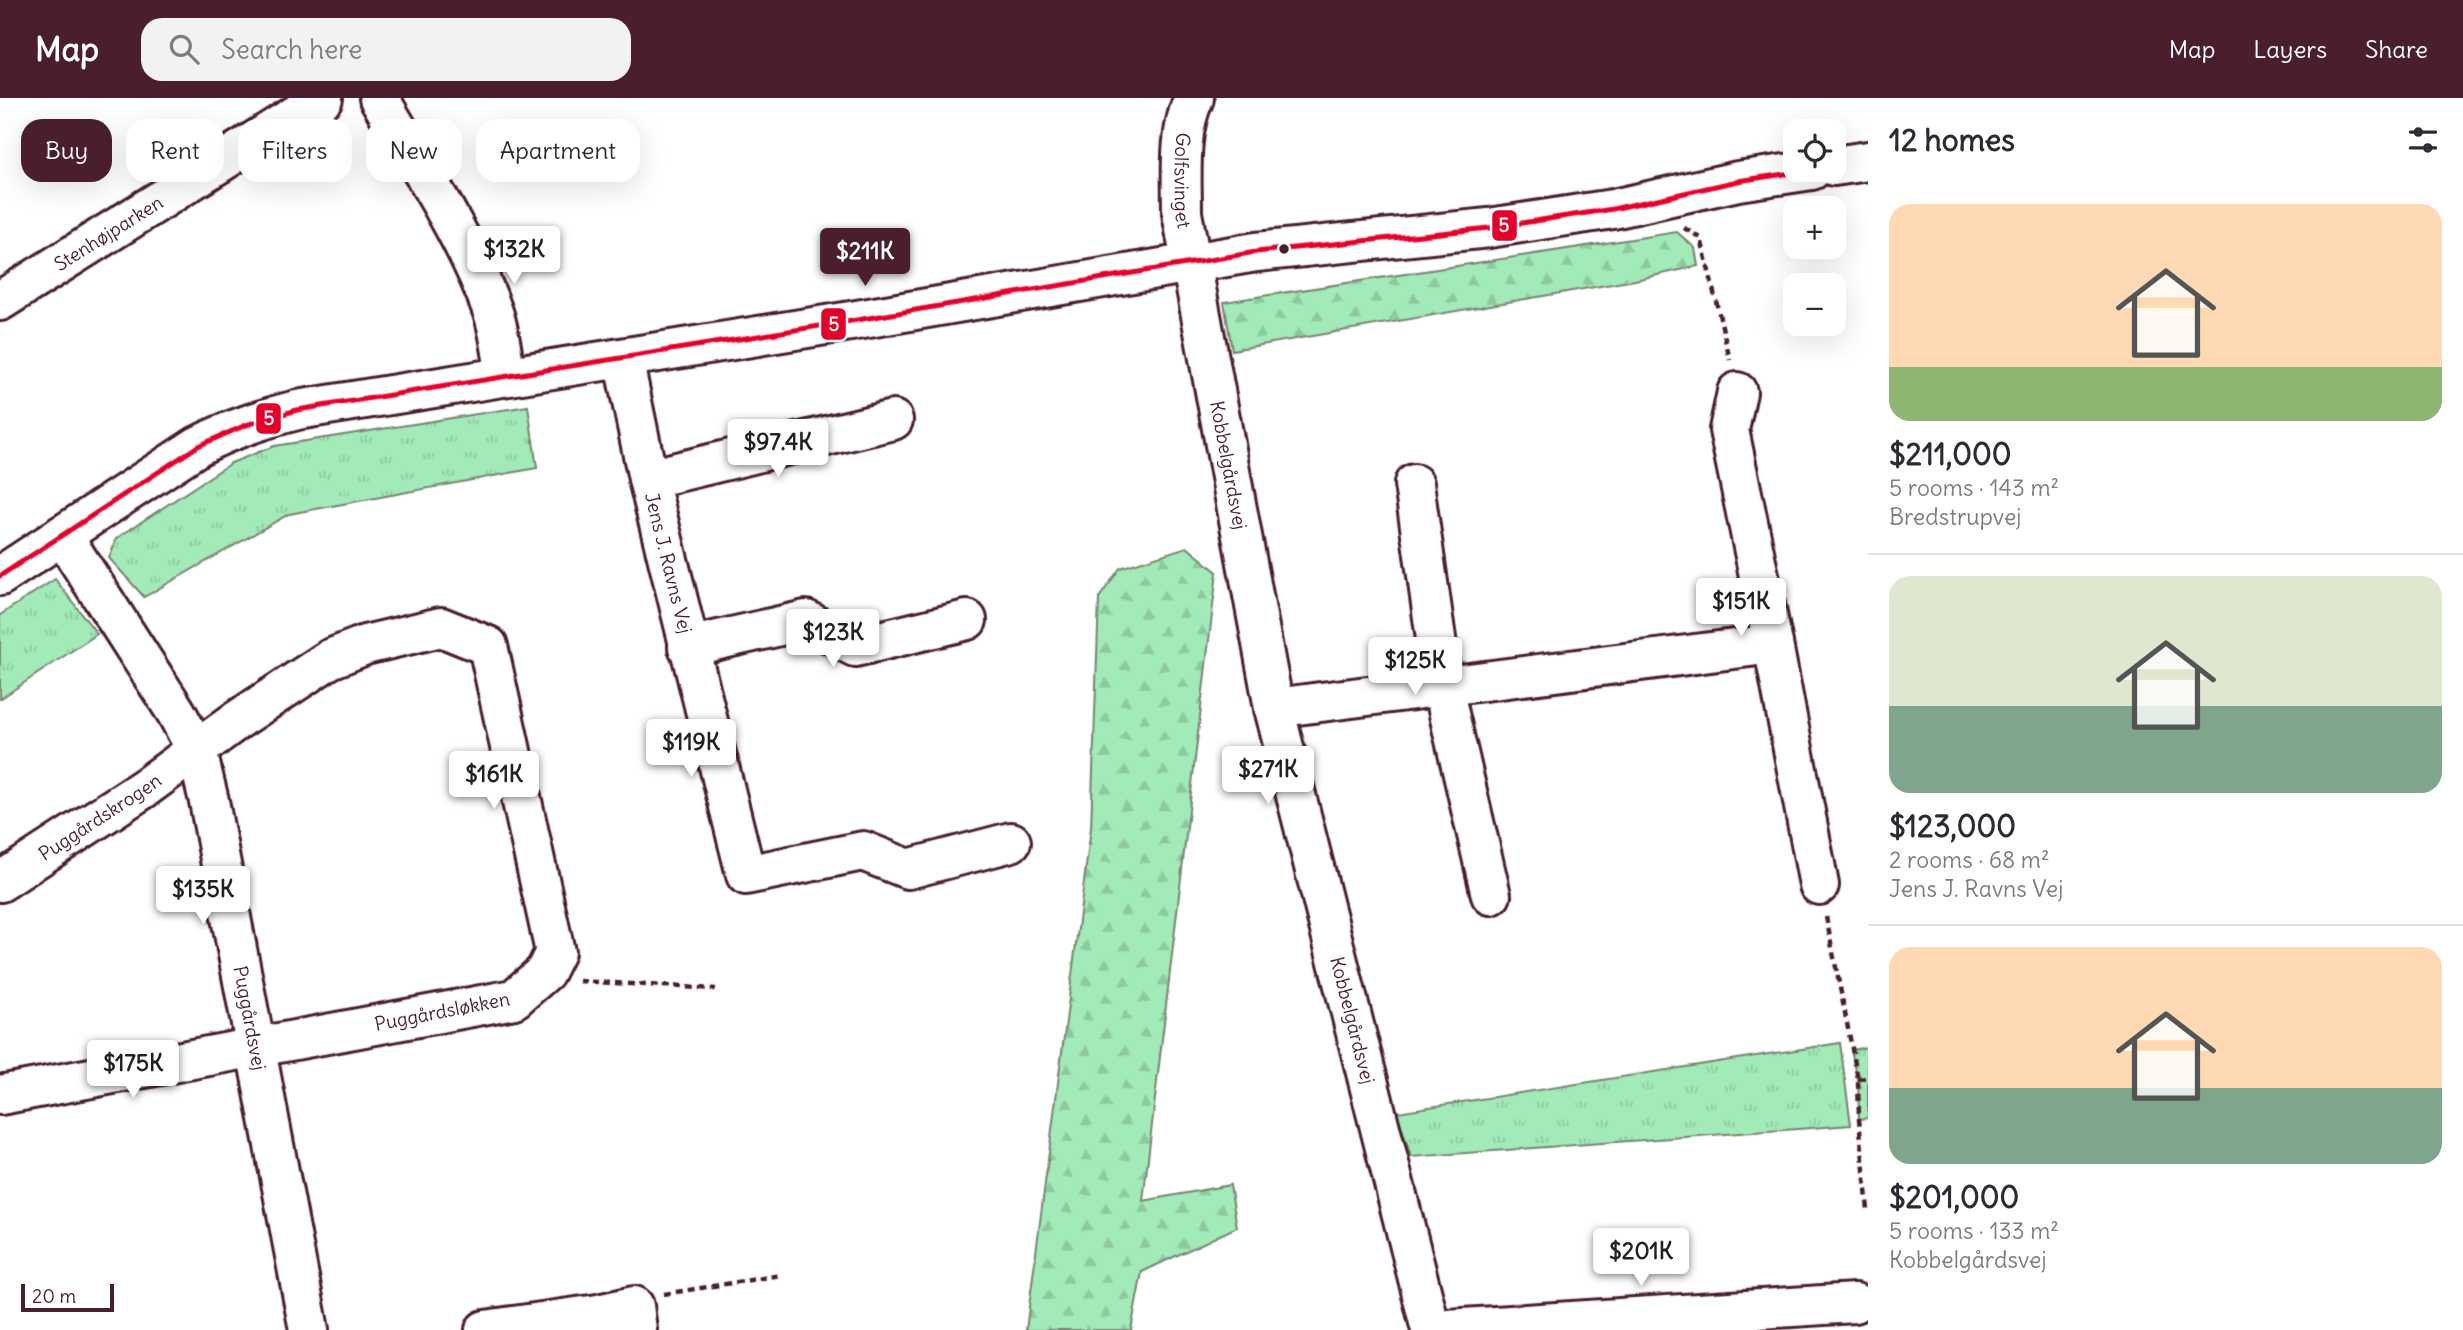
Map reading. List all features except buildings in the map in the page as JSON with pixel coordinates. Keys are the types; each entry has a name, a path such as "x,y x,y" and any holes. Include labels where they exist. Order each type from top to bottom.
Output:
{"street":[{"name":"Stenhøjparken","path":"0,301 323,98"},
{"path":"379,98 450,221 480,281 494,314 506,376"},
{"name":"Golfsvinget","path":"1190,264 1182,213 1183,159 1187,113 1194,98"},
{"path":"1846,164 1868,161"},
{"path":"0,576 223,432 297,410 1256,252 1489,228 1613,209 1664,195 1783,174"},
{"name":"Kobbelgårdsvej","path":"1190,264 1274,708 1431,1330 1608,1325 1855,1303"},
{"name":"Jens J. Ravns Vej","path":"623,358 648,479 688,647 747,875 863,851 908,869 1011,842"},
{"path":"1737,392 1728,430 1773,644 1819,885"},
{"name":"Jens J. Ravns Vej","path":"648,479 894,420"},
{"path":"1414,484 1443,688 1491,894"},
{"name":"Puggårdsvej","path":"62,535 176,712 197,751 209,801 309,1330"},
{"name":"Jens J. Ravns Vej","path":"688,647 806,620 855,647 967,620"},
{"path":"197,751 330,659 365,645 441,627 488,646 555,952 545,972"},
{"path":"1274,708 1773,644"},
{"name":"Puggårdskrogen","path":"0,881 146,788 197,751"},
{"name":"Puggårdsløkken","path":"256,1046 514,999 545,972"},
{"path":"0,1095 256,1046"},
{"path":"485,1330 598,1314 636,1318"}],"path":[{"path":"1664,195 1670,219 1702,238 1737,392"},
{"path":"1819,885 1858,1079 1868,1210"},
{"path":"545,972 559,980 716,989"},
{"path":"1858,1079 1868,1078"},
{"path":"636,1318 647,1297 781,1275"}],"green space":[{"path":"1677,232 1695,248 1698,266 1635,280 1232,350 1224,302"},
{"path":"528,406 537,468 289,514 144,597 109,558 117,538 231,463 274,446"},
{"path":"1187,547 1217,572 1143,1201 1230,1185 1237,1227 1142,1272 1131,1330 1026,1330 1091,828 1099,598 1120,568"},
{"path":"55,579 97,634 0,699 0,615"},
{"path":"1840,1043 1851,1125 1411,1157 1397,1112"},
{"path":"1868,1047 1868,1118 1859,1119 1858,1079 1851,1050"}],"transit line":[{"name":"5","path":"0,576 198,446 246,425 297,410 851,321 1256,252 1489,228 1613,209 1738,181 1783,174"}]}
